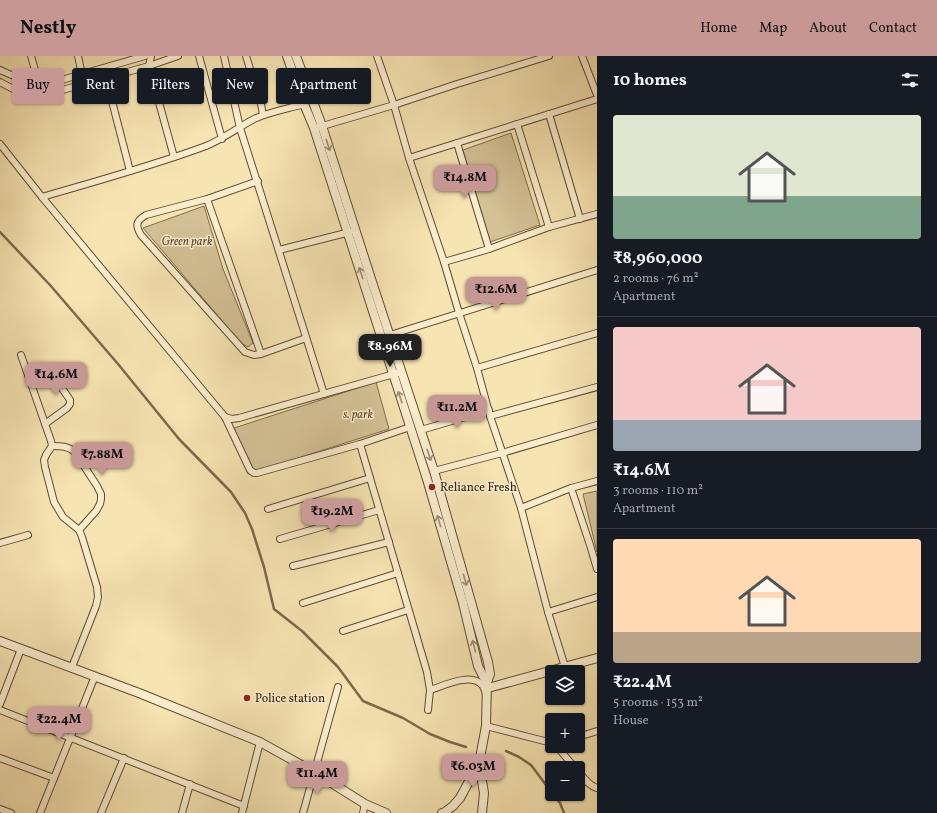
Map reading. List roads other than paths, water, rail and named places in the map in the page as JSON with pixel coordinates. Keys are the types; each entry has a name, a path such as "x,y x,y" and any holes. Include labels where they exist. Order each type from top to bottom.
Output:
{"street":[{"path":"32,56 35,68"},
{"path":"78,56 80,68"},
{"path":"102,68 145,56"},
{"path":"151,56 149,66 174,157"},
{"path":"129,72 178,56"},
{"path":"199,56 222,139"},
{"path":"224,56 240,128 258,181 324,394"},
{"path":"246,56 263,115"},
{"path":"287,56 291,68"},
{"path":"296,56 322,126 372,305 397,373 421,430 434,471 488,662 490,674 487,697 486,726 479,763 460,798 453,806 442,813"},
{"path":"378,56 409,158 444,262 477,368 489,413 521,508 548,612 564,665"},
{"path":"314,128 394,105 549,56"},
{"path":"582,56 597,95"},
{"path":"0,70 12,75"},
{"path":"0,82 12,88"},
{"path":"409,158 597,99"},
{"path":"113,104 130,171"},
{"path":"42,197 174,157 222,139 263,115 304,104 351,232 372,282 390,335 410,428 427,479 463,603 478,666 488,685"},
{"path":"549,114 580,218"},
{"path":"517,124 549,227"},
{"path":"457,143 489,249"},
{"path":"0,144 42,197 225,417 250,470 254,473 360,444 410,428"},
{"path":"258,181 208,199 146,215 137,223 137,229 245,352 254,355 261,354 306,338"},
{"path":"208,199 261,354"},
{"path":"444,262 489,249 549,227 597,214"},
{"path":"279,250 351,232"},
{"path":"390,335 597,270"},
{"path":"477,368 597,333"},
{"path":"21,355 51,441 52,446 44,460 44,467 54,502 62,517 80,530 97,587 98,597 96,606 72,667"},
{"path":"29,377 44,372 49,372 70,400 68,408 45,424"},
{"path":"225,417 232,419 239,418 397,373"},
{"path":"421,430 597,387"},
{"path":"434,471 597,425"},
{"path":"360,444 427,672 430,690 428,710"},
{"path":"52,446 64,446 72,449 101,494 100,504 96,511 80,530"},
{"path":"268,509 370,478"},
{"path":"521,508 571,488 597,481"},
{"path":"571,488 597,569"},
{"path":"280,539 379,510"},
{"path":"0,543 28,535"},
{"path":"292,566 389,542"},
{"path":"303,603 398,573"},
{"path":"548,612 597,597"},
{"path":"343,631 408,610"},
{"path":"0,641 168,704 260,742 314,772 365,804 386,813"},
{"path":"0,704 21,648"},
{"path":"572,665 597,658"},
{"path":"488,685 545,672"},
{"path":"40,813 95,676"},
{"path":"430,690 457,681 474,680 482,685 487,697"},
{"path":"303,813 338,687"},
{"path":"0,710 244,806"},
{"path":"486,726 545,741"},
{"path":"585,735 597,731"},
{"path":"242,813 260,742"},
{"path":"562,753 569,761"},
{"path":"0,758 54,778"},
{"path":"102,813 124,758"},
{"path":"479,763 484,794 482,813"},
{"path":"585,779 597,788"},
{"path":"182,813 190,784"},
{"path":"363,813 365,804"},
{"path":"0,809 11,813"}],"waterway":[{"path":"0,232 50,285 118,364 179,439 231,492 245,513 252,529 264,567 274,609 302,631 338,667 363,701 403,718 430,734 466,747"},
{"path":"506,751 531,765 545,784"},
{"path":"558,801 564,813"}],"place":[{"name":"Reliance Fresh","path":"432,487"},
{"name":"Police station","path":"247,698"}],"park label":[{"name":"Green park","path":"187,241"},
{"name":"s. park","path":"358,414"}]}
